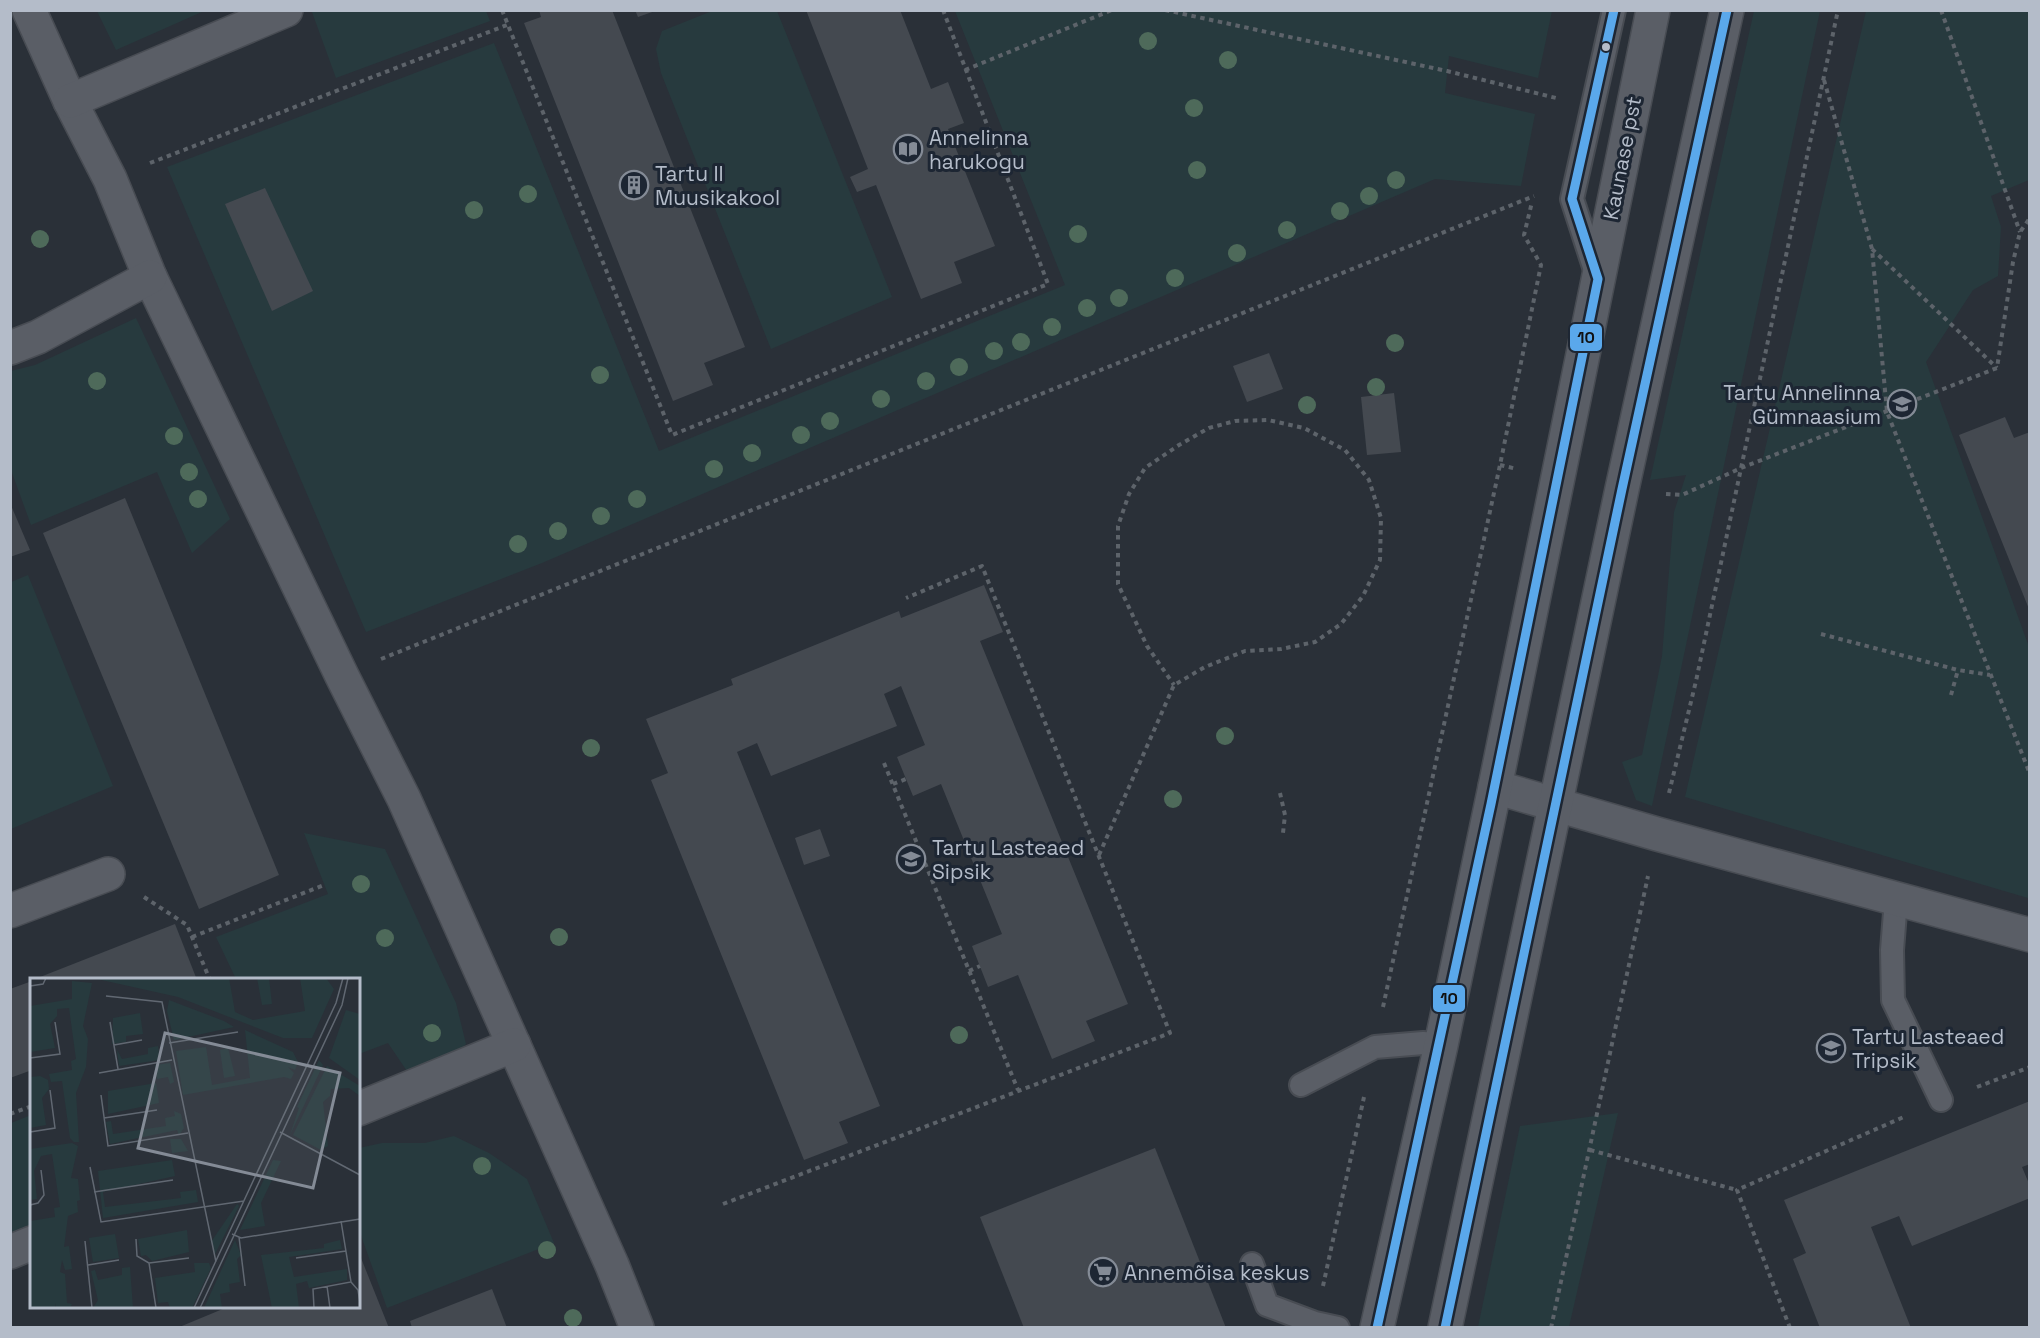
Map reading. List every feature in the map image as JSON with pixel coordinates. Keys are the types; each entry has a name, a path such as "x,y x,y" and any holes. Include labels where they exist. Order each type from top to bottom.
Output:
{"street":[{"path":"29,10 70,101 110,179 150,277 342,676 404,799 612,1265 637,1328"},
{"path":"70,101 286,10"},
{"name":"Kaunase pst","path":"1377,1328 1441,1045 1653,10"},
{"path":"1445,1328 1622,489 1727,10"},
{"path":"10,348 38,337 150,277"},
{"path":"1495,787 1657,834 2030,935"},
{"path":"10,911 108,874"},
{"path":"360,1108 514,1045"},
{"path":"10,1252 30,1244"}],"lane":[{"path":"1598,279 1572,199 1614,10"},
{"path":"1896,900 1892,950 1893,1000 1941,1100"},
{"path":"1301,1085 1375,1047 1423,1043 1441,1045"},
{"path":"1252,1264 1267,1305 1315,1323 1338,1328"}],"path":[{"path":"502,10 672,435 1048,284 943,10"},
{"path":"965,70 1112,10"},
{"path":"1165,10 1447,71 1556,98"},
{"path":"1551,1328 1657,834 1696,681 1838,10"},
{"path":"1941,10 2020,232"},
{"path":"110,179 507,25"},
{"path":"1824,79 1872,249 1887,412 2030,774"},
{"path":"1554,109 1559,88"},
{"path":"342,676 547,591 1534,195 1524,236 1541,265 1498,476 1315,1323"},
{"path":"1997,368 2013,262 2020,232 2030,218"},
{"path":"1872,249 1997,368"},
{"path":"1663,494 1682,495 1741,468 1997,368"},
{"path":"1099,856 1174,685 1204,667 1245,651 1281,649 1315,642 1341,624 1363,596 1380,560 1381,518 1369,480 1346,450 1304,428 1268,420 1235,421 1209,428 1145,468 1130,494 1118,526 1118,584 1147,646 1174,685"},
{"path":"723,1204 1170,1033 982,566 906,598"},
{"path":"1821,634 1991,676"},
{"path":"1951,695 1958,669"},
{"path":"884,763 1018,1090"},
{"path":"893,784 906,780"},
{"path":"1280,794 1285,815 1283,833"},
{"path":"108,874 187,925 209,978"},
{"path":"192,937 324,885"},
{"path":"969,971 980,966"},
{"path":"1590,1150 1737,1190 1941,1100 2030,1067"},
{"path":"10,1114 30,1107"},
{"path":"1737,1190 1790,1328"}],"green space":[{"path":"97,11 204,11 116,50"},
{"path":"486,11 490,21 336,78 312,12"},
{"path":"712,11 777,11 892,297 771,349 661,73 656,49 662,31"},
{"path":"955,11 1552,11 1538,78 1449,56 1445,93 1535,114 1521,186 1435,179 542,563 366,632 167,167 494,43 659,451 1065,285"},
{"path":"1754,11 1820,11 1652,806 1636,800 1622,762 1642,755 1662,656 1674,512 1686,475 1650,480"},
{"name":"Tartu Annelinna Gümnaasium","path":"1866,11 2029,11 2029,180 1991,196 2001,227 1998,276 1973,290 1926,362 2029,647 2028,898 1685,797"},
{"path":"136,318 230,519 192,553 157,472 31,525 11,470 11,371 35,365"},
{"path":"28,575 113,786 11,829 11,582"},
{"path":"304,833 385,849 456,1003 466,1044 419,1089 388,1043 360,1054 360,978 236,978 216,937 328,894"},
{"path":"1618,1113 1569,1327 1478,1327 1520,1126"},
{"path":"30,1115 30,1225 11,1234 11,1123"},
{"path":"454,1136 489,1153 527,1179 554,1243 387,1308 360,1233 360,1148 382,1143 425,1143"}],"building":[{"name":"Tartu II Muusikakool","path":"539,10 612,10 745,347 704,363 713,385 673,401 524,23 541,17"},
{"path":"635,10 655,10 655,11 638,17"},
{"name":"Annelinna harukogu","path":"806,10 900,10 931,89 948,82 964,123 948,129 995,246 954,262 962,283 921,299 876,185 857,192 850,177 868,169"},
{"path":"265,188 313,291 272,311 225,204"},
{"path":"1269,353 1283,389 1247,402 1233,366"},
{"path":"1394,393 1401,452 1367,455 1361,397"},
{"path":"2005,417 2014,438 2030,432 2029,609 1959,435"},
{"path":"125,498 279,875 199,909 43,533"},
{"path":"10,503 30,550 10,557"},
{"path":"984,585 1003,632 980,641 1128,1004 1086,1021 1095,1041 1052,1059 1018,975 988,987 972,946 1002,934 941,784 913,796 897,757 925,745 901,686 884,694 897,726 771,776 757,743 737,752 880,1106 839,1122 848,1143 804,1160 651,780 668,773 646,719 733,685 731,679 899,611 901,618"},
{"path":"820,829 830,856 804,865 795,838"},
{"path":"175,924 196,978 38,978"},
{"path":"30,982 30,1071 10,1078 10,989"},
{"path":"2030,1101 2030,1164 2022,1167 2030,1186 2030,1198 1912,1246 1899,1216 1871,1227 1911,1328 1820,1328 1793,1259 1806,1253 1784,1200"},
{"name":"Annemõisa keskus","path":"1155,1148 1226,1328 1024,1328 980,1217"},
{"path":"360,1256 389,1328 177,1328 225,1308 360,1308"},
{"path":"492,1289 507,1328 412,1328 410,1321"}],"transit line":[{"name":"10","path":"1377,1328 1491,804 1598,279 1572,199 1614,10"},
{"name":"10","path":"1445,1328 1622,489 1727,10"}],"place":[{"name":"Annelinna harukogu","path":"908,149"},
{"name":"Tartu II Muusikakool","path":"634,185"},
{"name":"Tartu Annelinna Gümnaasium","path":"1902,404"},
{"name":"Tartu Lasteaed Sipsik","path":"911,859"},
{"name":"Tartu Lasteaed Tripsik","path":"1831,1048"},
{"name":"Annemõisa keskus","path":"1103,1272"}]}
